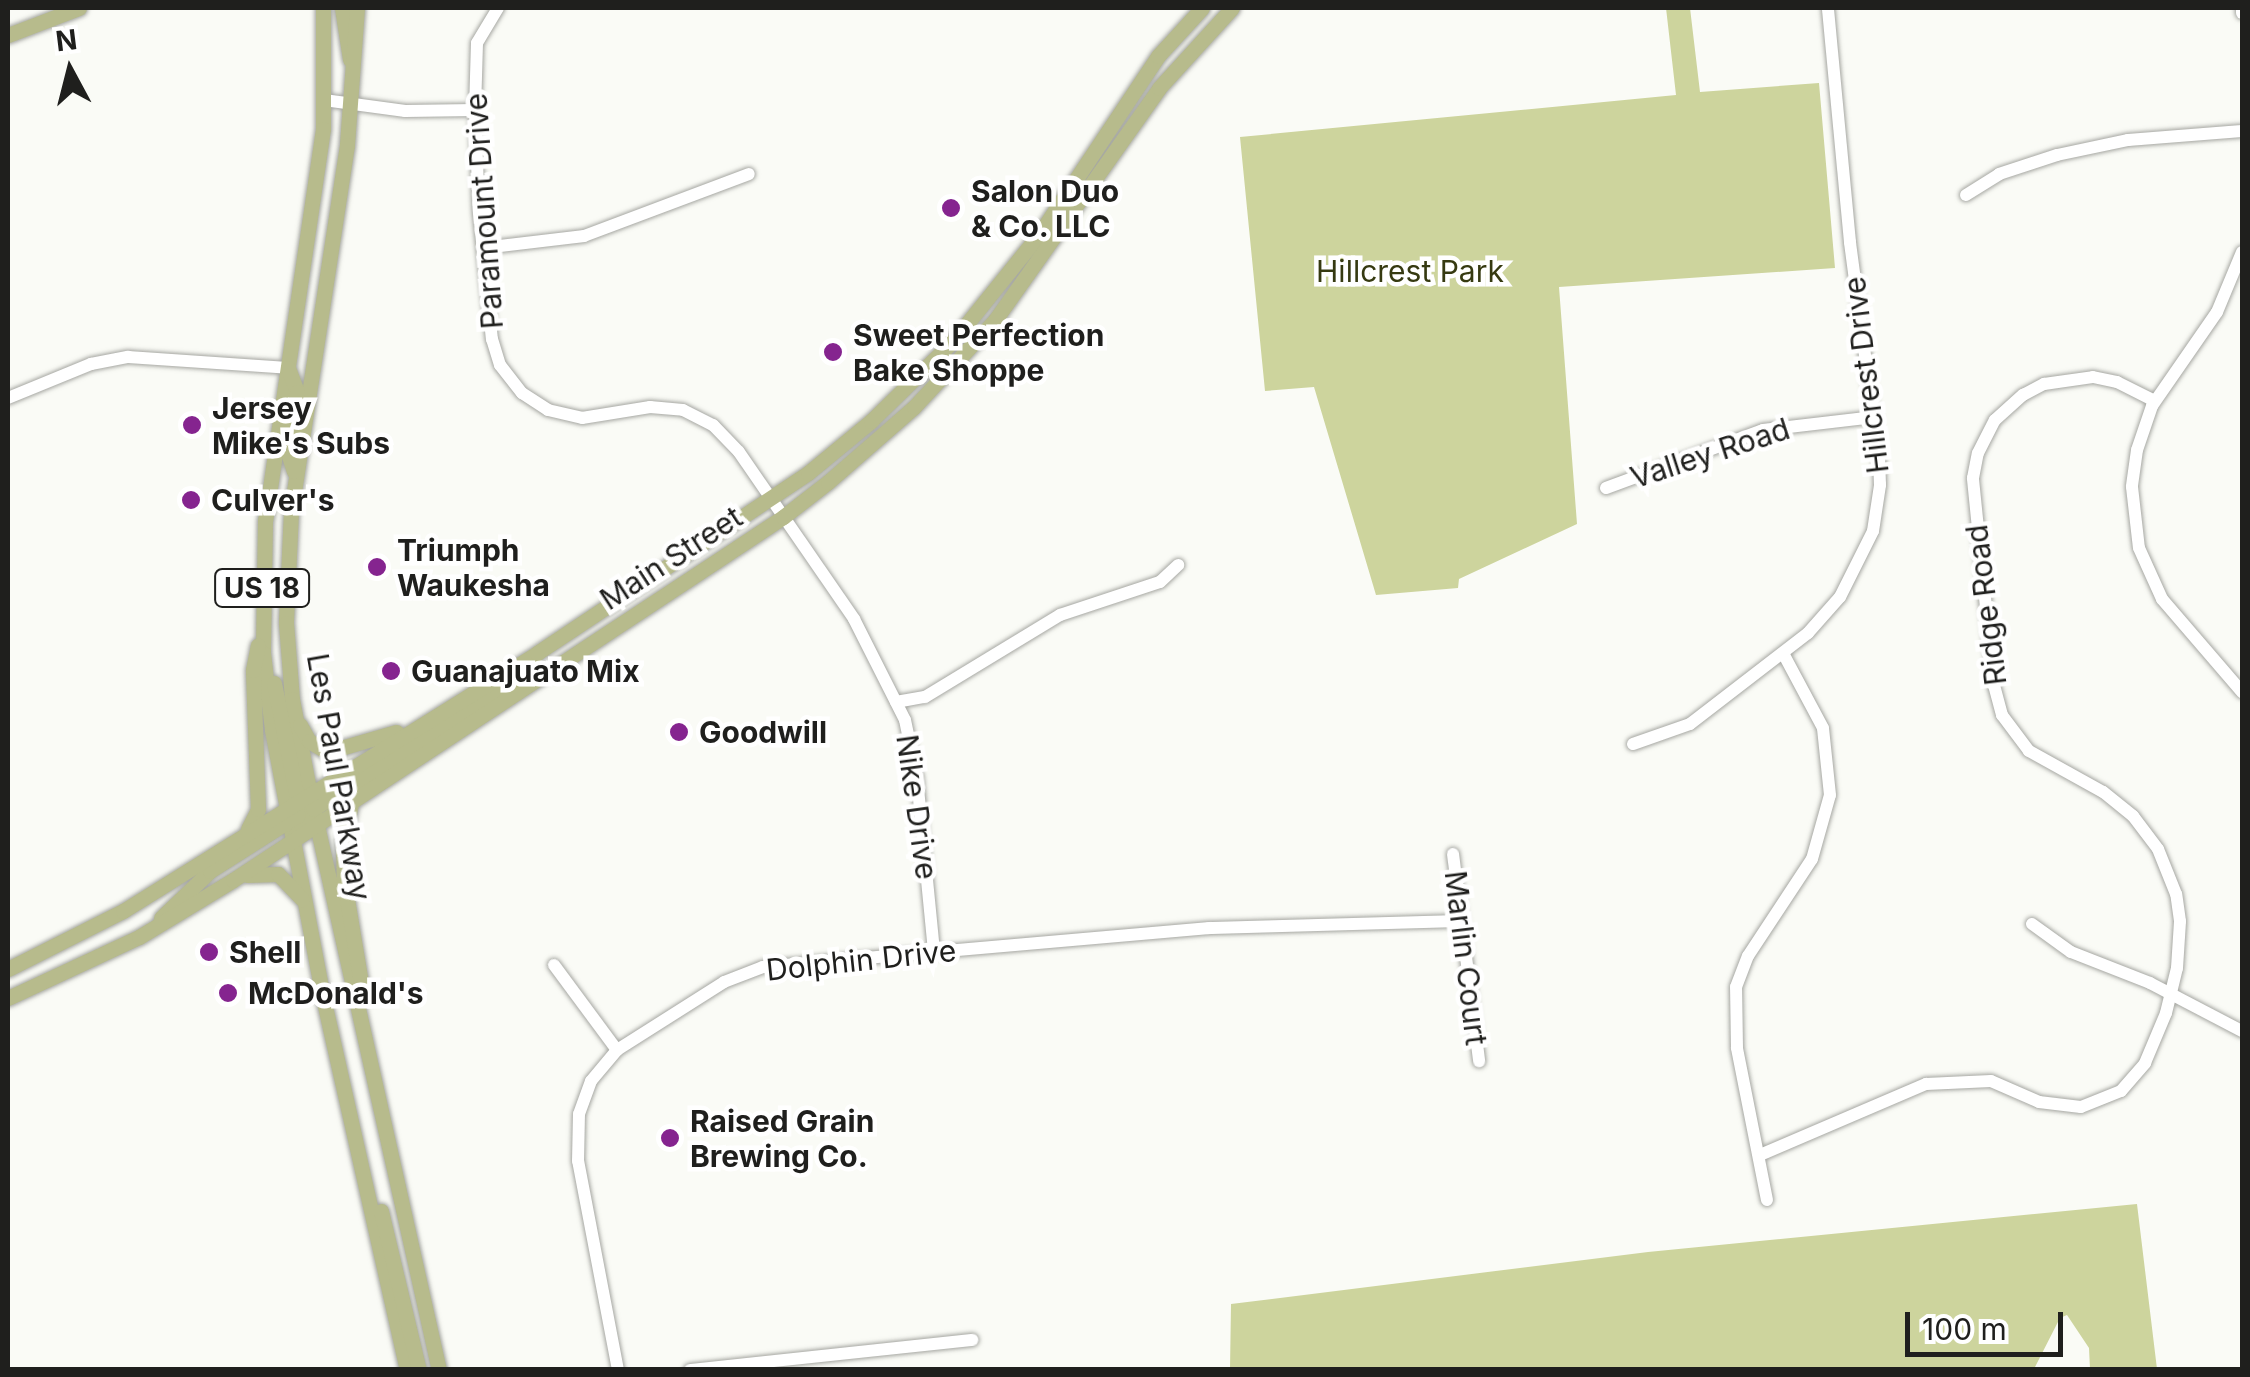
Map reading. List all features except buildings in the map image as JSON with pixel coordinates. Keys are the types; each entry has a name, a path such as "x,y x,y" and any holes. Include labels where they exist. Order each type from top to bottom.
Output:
{"main road":[{"path":"8,35 79,8"},
{"name":"Les Paul Parkway","path":"323,8 324,100 309,235 265,520 262,636 268,702 303,811 367,1053 439,1370"},
{"path":"342,8 354,72"},
{"name":"Les Paul Parkway","path":"357,8 351,106 296,478 286,588 303,811 294,839 305,908 408,1370"},
{"name":"Main Street","path":"8,969 92,928 241,836 303,811 351,804 782,517 879,438 953,369 995,320 1150,100 1232,8"},
{"path":"1198,12 1209,30"},
{"name":"Main Street","path":"8,998 141,936 233,880 294,839 303,811 424,722 770,501 871,421 953,341 1040,234 1134,88 1198,12"},
{"path":"1134,88 1150,100"},
{"path":"1112,120 1128,130"},
{"path":"309,235 312,259 298,345 313,369"},
{"path":"288,368 297,392 288,454 296,478"},
{"path":"879,438 878,425 909,395 917,376"},
{"path":"241,836 258,809 253,670 262,636"},
{"path":"141,936 210,870 474,707 556,641"},
{"path":"295,713 309,741 327,752 424,722"},
{"path":"351,804 343,842 344,881 362,984 367,1053"},
{"path":"141,936 128,929 132,917 201,862"},
{"path":"233,880 261,872 278,874 292,884 305,908"},
{"path":"92,928 120,929 141,936"},
{"path":"359,1151 390,1236 419,1370"}],"street":[{"name":"Paramount Drive","path":"498,8 477,44 475,110 482,248 492,339 500,365 522,393 548,410 582,418 658,406 692,413 713,425 739,452 782,517"},
{"name":"Hillcrest Drive","path":"1633,744 1690,724 1783,654 1830,610 1870,539 1880,485 1848,224 1828,8"},
{"path":"324,100 405,111 475,110"},
{"path":"1966,194 1999,174 2057,155 2128,140 2242,131"},
{"path":"482,248 584,236 749,174"},
{"path":"2242,252 2239,272 2142,428 2132,473 2139,548 2171,613 2242,692"},
{"path":"8,398 91,364 128,358 288,368"},
{"name":"Ridge Road","path":"1760,1155 1904,1091 1943,1081 1991,1082 2052,1106 2096,1104 2121,1091 2137,1075 2157,1036 2171,993 2180,921 2176,894 2158,848 2110,796 2030,752 2002,715 1994,686 1973,494 1975,465 1989,430 2007,408 2034,388 2066,378 2093,377 2117,382 2156,401"},
{"name":"Valley Road","path":"1606,488 1763,430 1874,417"},
{"name":"Nike Drive","path":"782,517 864,634 896,702 916,768 934,952"},
{"path":"896,702 925,697 1060,614 1160,582 1178,565"},
{"path":"1767,1200 1737,1048 1736,986 1748,956 1812,859 1830,795 1824,728 1783,654"},
{"name":"Marlin Court","path":"1453,854 1479,1062"},
{"name":"Dolphin Drive","path":"618,1370 576,1147 585,1094 618,1050 745,972 1209,928 1462,921"},
{"path":"2032,924 2072,952 2171,993 2242,1032"},
{"path":"554,965 618,1050"},
{"path":"690,1370 972,1340"}],"green space":[{"name":"Hillcrest Park","path":"1666,8 1690,8 1700,92 1819,83 1835,268 1559,287 1577,524 1459,579 1458,588 1376,595 1314,387 1265,391 1240,137 1676,95"},
{"path":"2137,1204 2157,1369 2090,1369 2089,1348 2067,1315 2060,1318 2034,1369 1230,1369 1231,1304 1648,1252"}],"place":[{"name":"Salon Duo & Co. LLC","path":"951,208"},
{"name":"Sweet Perfection Bake Shoppe","path":"833,352"},
{"name":"Jersey Mike's Subs","path":"192,425"},
{"name":"Culver's","path":"191,500"},
{"name":"Triumph Waukesha","path":"377,567"},
{"name":"Guanajuato Mix","path":"391,671"},
{"name":"Goodwill","path":"679,732"},
{"name":"Shell","path":"209,952"},
{"name":"McDonald's","path":"228,993"},
{"name":"Raised Grain Brewing Co.","path":"670,1138"}]}
